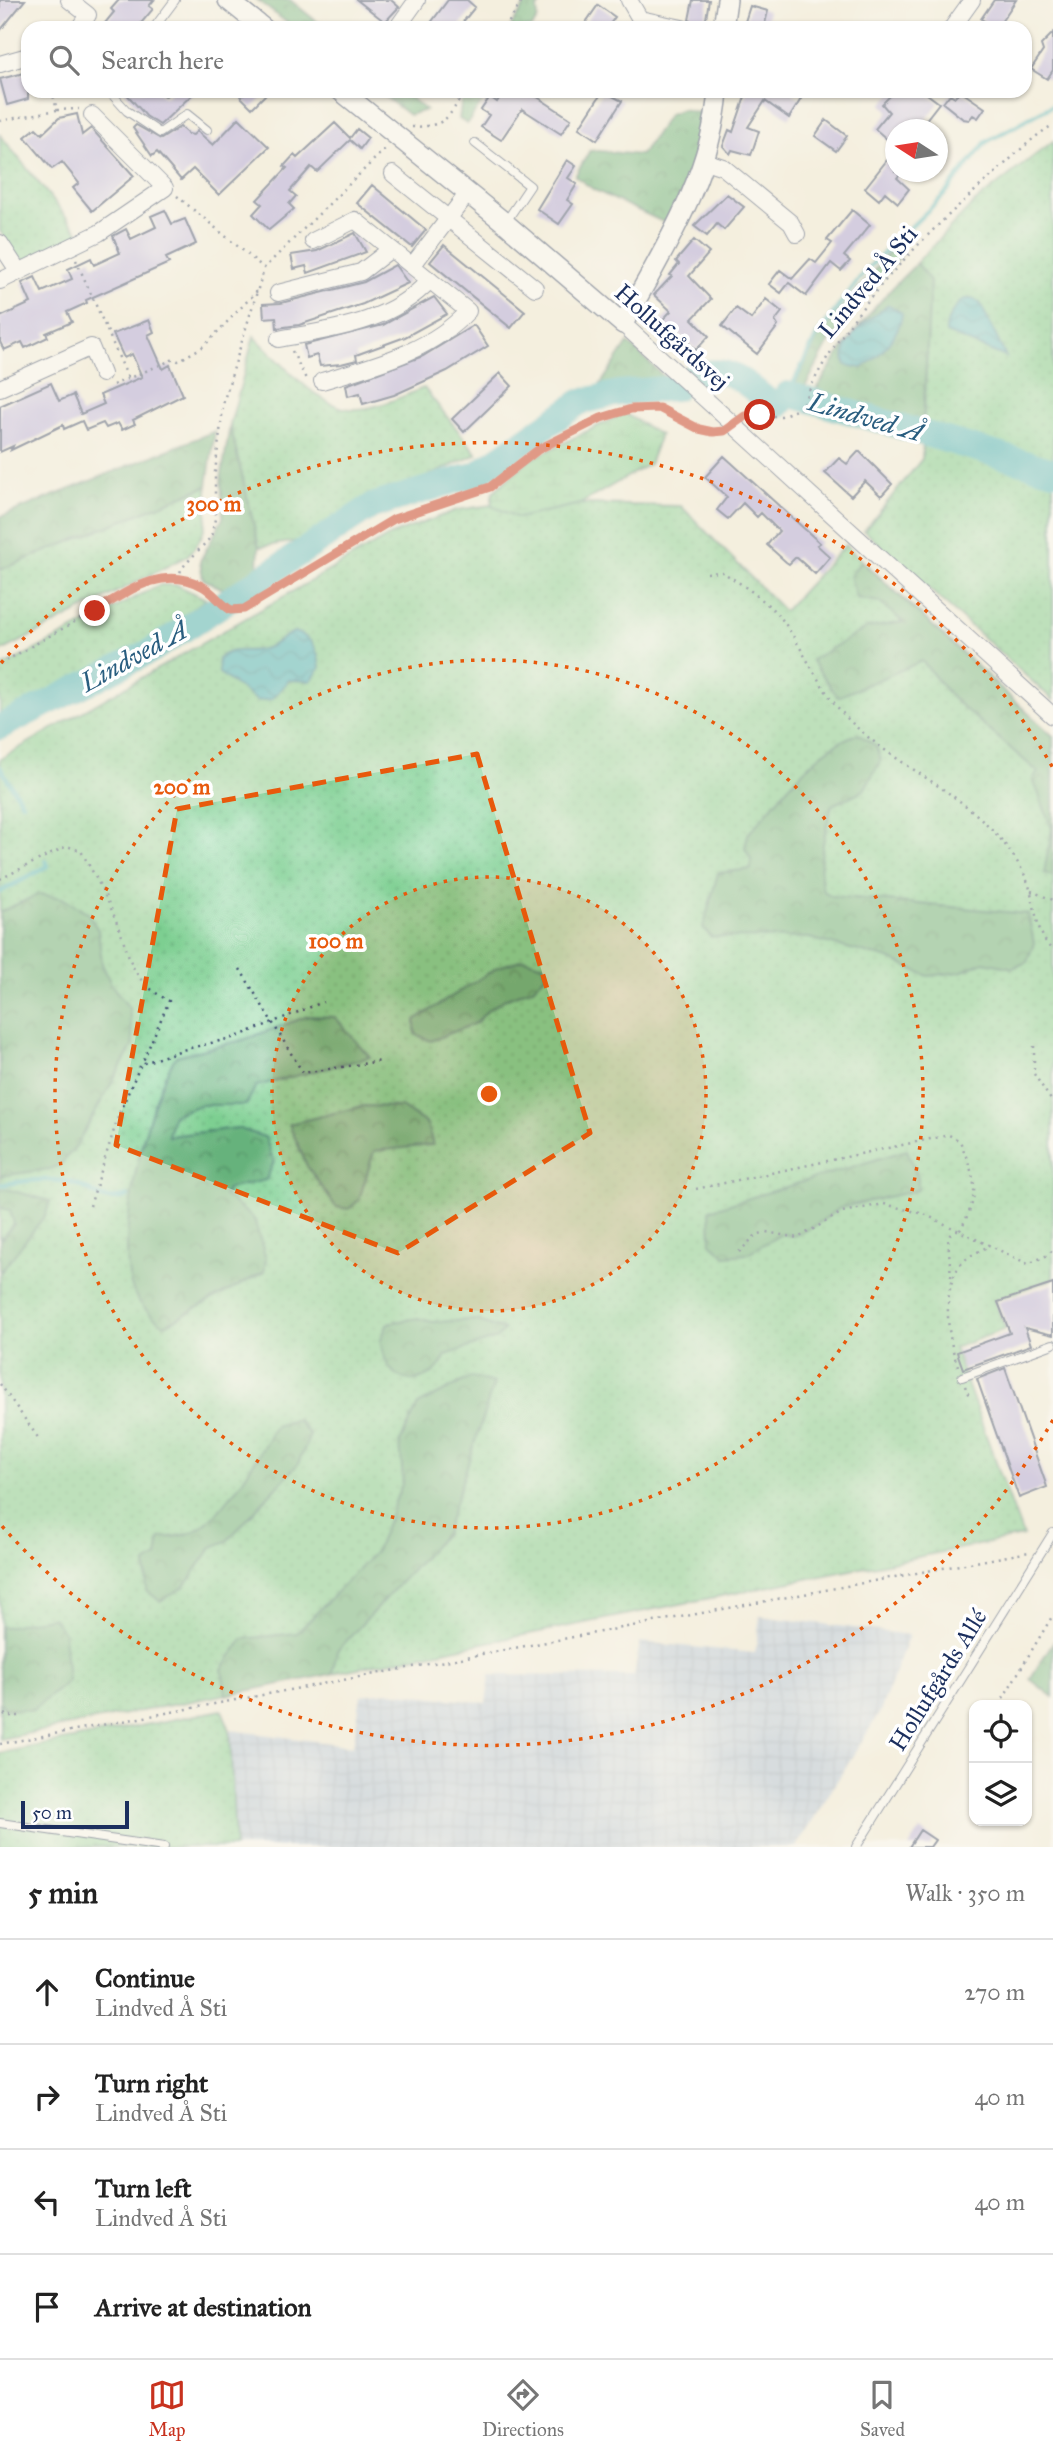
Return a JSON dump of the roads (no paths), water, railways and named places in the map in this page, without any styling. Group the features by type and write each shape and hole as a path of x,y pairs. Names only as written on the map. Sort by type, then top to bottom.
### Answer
{"street":[{"path":"69,0 88,15 84,21"},
{"path":"228,0 254,21"},
{"path":"402,21 417,0"},
{"path":"629,0 640,19 649,21"},
{"path":"724,21 727,0"},
{"path":"957,21 972,0"},
{"path":"0,64 21,58"},
{"name":"Hollufgårdsvej","path":"350,98 468,192 623,324 1053,716"},
{"path":"623,324 682,215 705,161 714,129 717,98"},
{"path":"0,281 99,233 165,188 92,115"},
{"path":"705,161 723,167 791,223 797,234"},
{"path":"393,174 535,288"},
{"path":"412,266 468,192"},
{"path":"313,241 355,220 468,311 452,328 424,346 322,381"},
{"path":"0,243 19,272"},
{"path":"278,293 360,272 391,249"},
{"path":"282,339 345,327 388,312 412,299 430,280"},
{"path":"0,388 91,346 102,374"}],"lane":[{"path":"158,21 175,0"},
{"path":"116,98 127,111 160,133 187,114 206,130"},
{"path":"475,143 530,186 505,223"},
{"path":"962,1377 1053,1344"},
{"name":"Hollufgårds Allé","path":"856,1847 1053,1533"},
{"path":"0,1823 164,1847"}],"water":[{"path":"965,299 980,303 1006,357 946,333 951,314"},
{"path":"888,305 902,313 893,337 881,352 861,368 846,365 844,356 850,338"},
{"path":"294,632 306,637 318,655 320,668 311,681 289,680 272,699 257,701 219,673 218,659 223,655 234,651 263,649"}],"waterway":[{"path":"788,394 817,335 865,271 944,195 986,142 1053,105"},
{"name":"Lindved Å","path":"691,377 704,373 726,373 745,383 773,405 780,404 788,394 1053,471"},
{"name":"Lindved Å","path":"0,727 151,651 372,506 477,474 580,402 619,393 676,388"},
{"path":"0,767 22,803"},
{"path":"0,892 48,866 46,861"},
{"path":"0,1185 55,1180 72,1183 103,1198 128,1196"}]}
